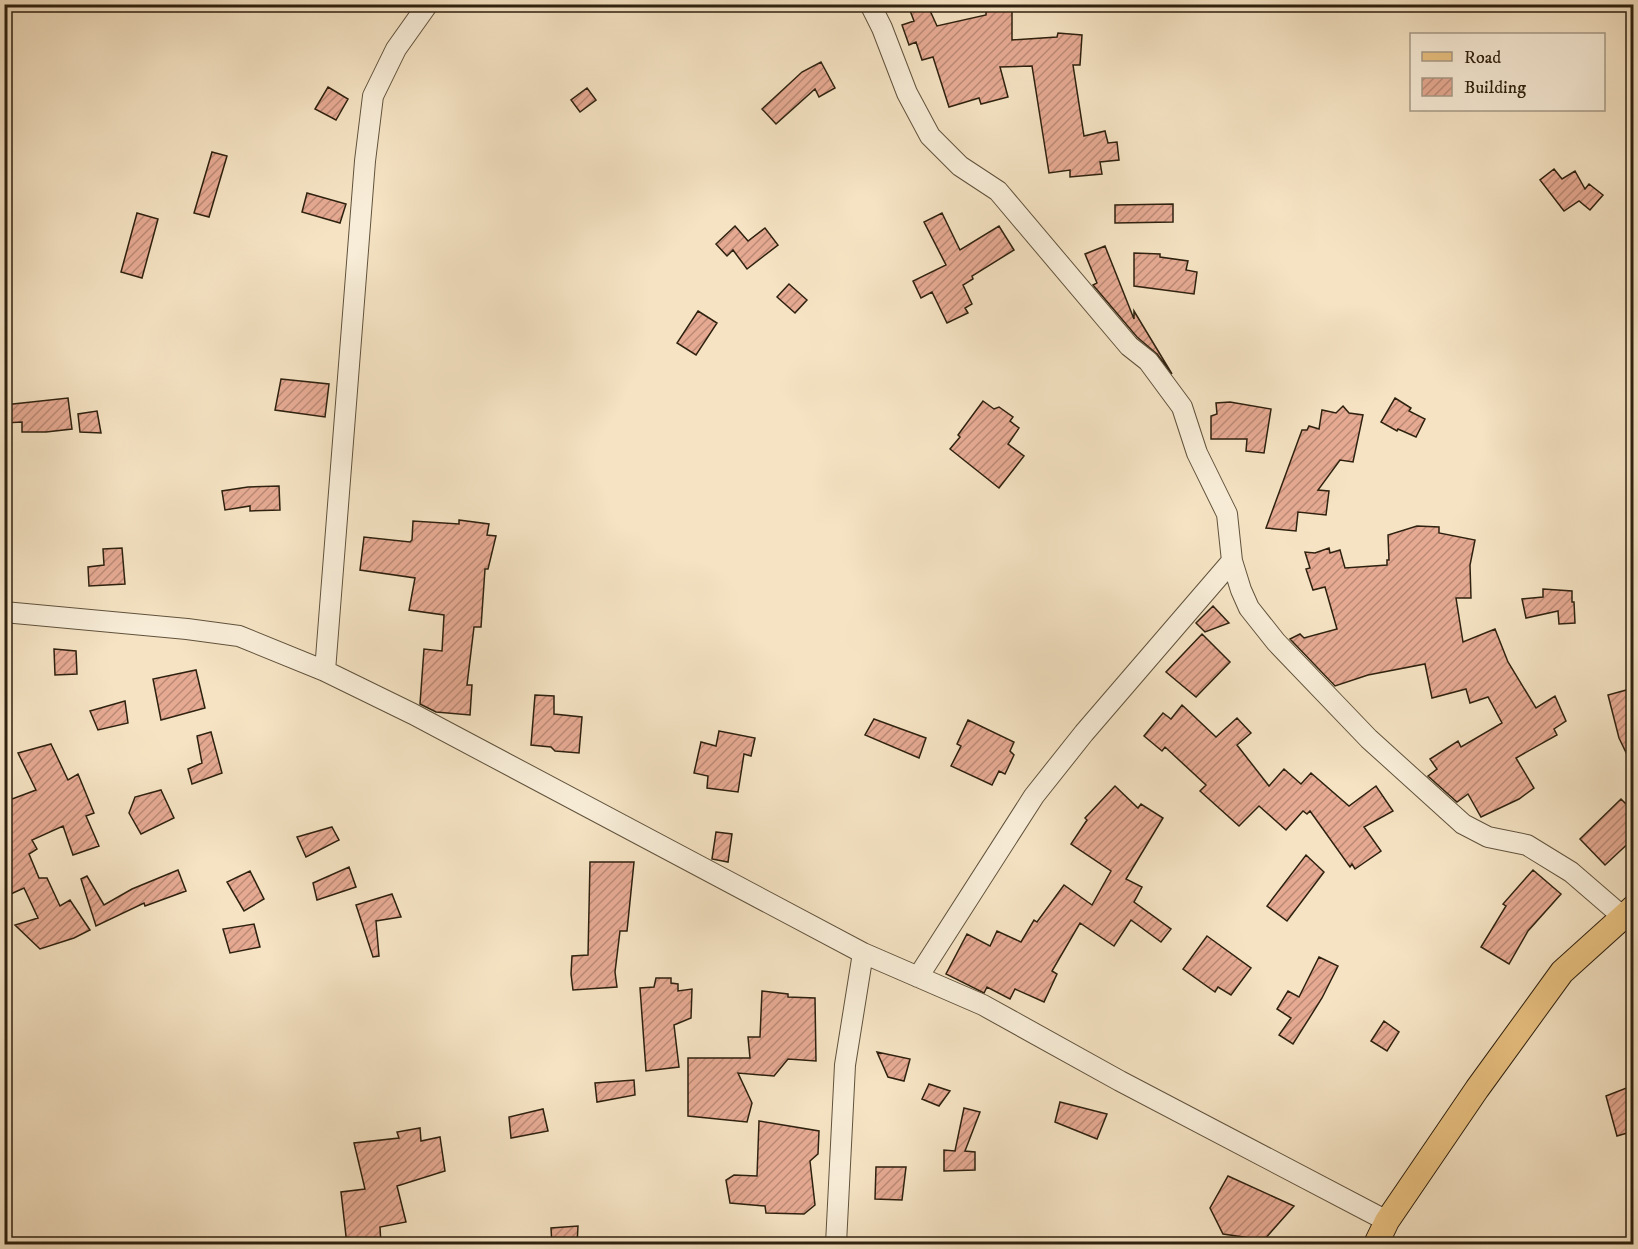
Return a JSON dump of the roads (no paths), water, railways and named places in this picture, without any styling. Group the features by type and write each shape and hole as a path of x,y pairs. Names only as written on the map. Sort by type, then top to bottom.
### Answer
{"main road":[{"path":"1376,1245 1387,1221 1477,1089 1562,972 1628,912"}],"street":[{"path":"325,671 365,161 373,96 396,49 428,4"},
{"path":"870,4 882,28 907,93 930,136 960,166 998,191 1129,346 1148,361 1182,407 1197,453 1227,514 1233,561 1241,590 1249,608 1276,642 1368,739 1463,824 1488,837 1527,845 1571,872 1628,912"},
{"path":"918,977 1034,796 1084,733 1233,561"},
{"path":"4,612 239,636 325,671 413,714 863,953 983,1005 1387,1221"},
{"path":"836,1245 845,1065 863,953"}]}
